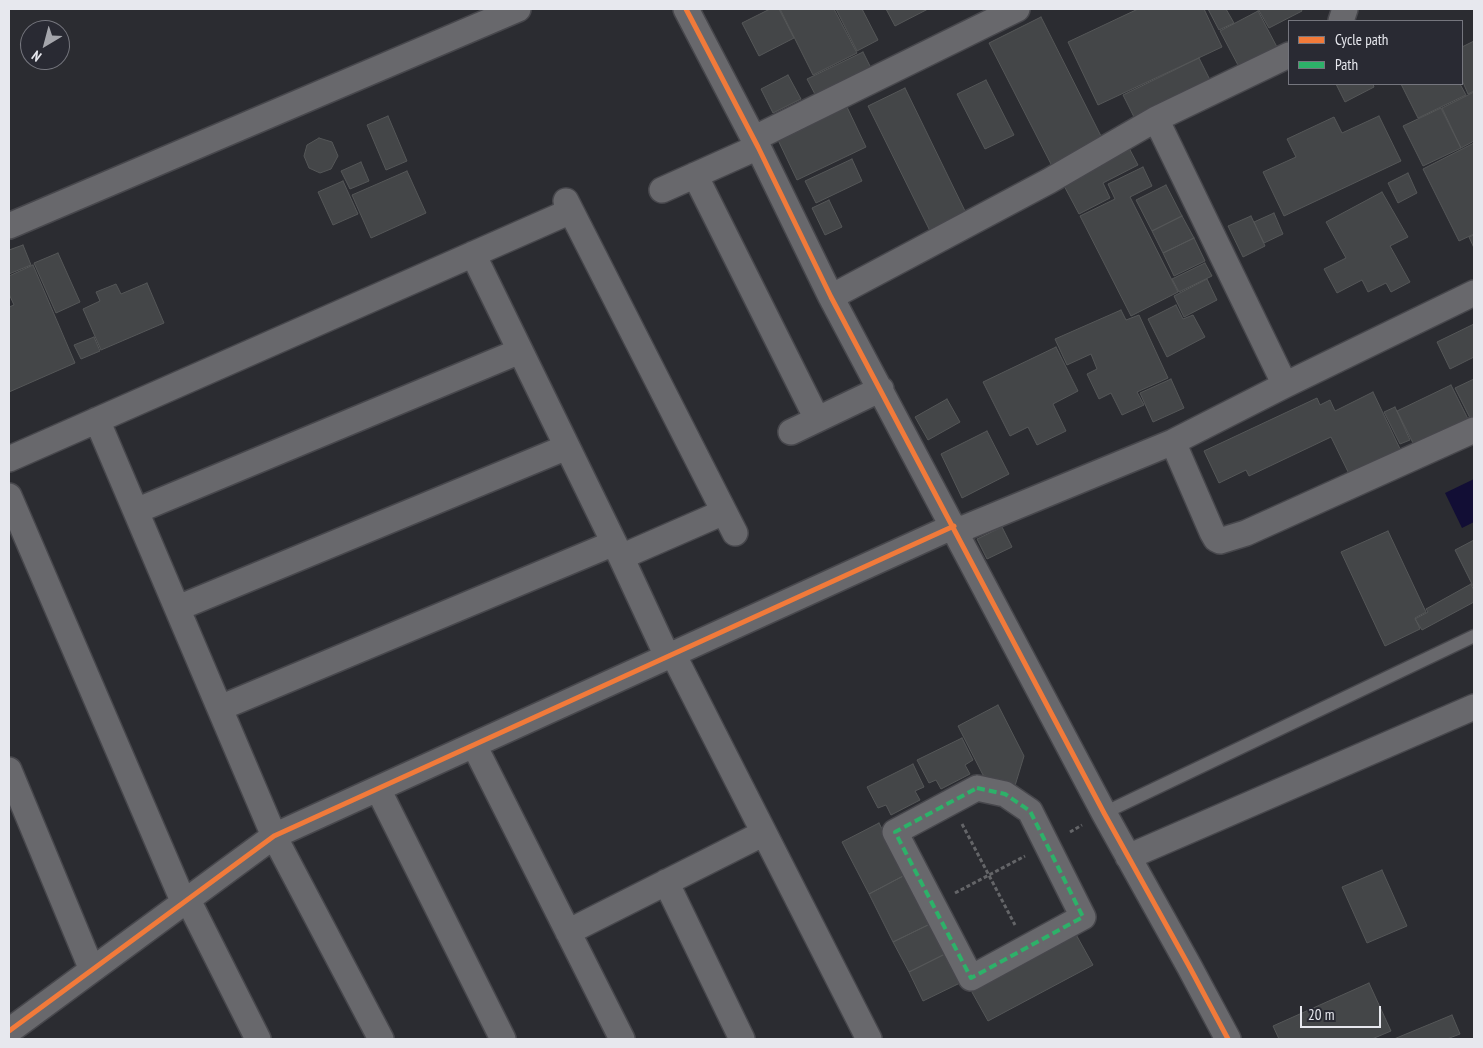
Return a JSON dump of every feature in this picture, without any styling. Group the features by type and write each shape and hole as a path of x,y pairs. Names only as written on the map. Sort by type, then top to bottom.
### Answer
{"street":[{"path":"9,226 518,9"},
{"path":"686,9 756,143 831,296 1104,813 1228,1039"},
{"path":"662,190 695,175 1017,9"},
{"path":"831,296 1049,181 1156,120 1288,55"},
{"path":"1156,120 1285,385"},
{"path":"695,175 817,419"},
{"path":"9,459 474,254 569,206 730,523 617,550 220,708"},
{"path":"474,254 617,550 869,1039"},
{"path":"9,1031 274,836 670,655 955,528 1173,442 1474,293"},
{"path":"136,511 520,351"},
{"path":"791,432 880,389"},
{"path":"97,420 274,836 381,1039"},
{"path":"1173,442 1212,532 1216,539 1220,541 1246,533 1474,430"},
{"path":"178,608 567,447"},
{"path":"9,496 186,901 258,1039"},
{"path":"1128,857 1474,707"},
{"path":"474,745 622,1039"},
{"path":"9,770 92,970"},
{"path":"378,788 503,1039"},
{"path":"977,788 1005,794 1030,811 1048,844 1083,917 971,978 895,832 977,788"},
{"path":"568,932 764,833"},
{"path":"666,882 742,1039"}],"lane":[{"path":"1104,813 1474,636"}],"path":[{"path":"951,802 1027,947"},
{"path":"933,905 1104,813"}],"shaded area":[{"path":"1474,479 1474,522 1462,528 1445,493"}],"building":[{"path":"770,9 779,9 794,38 759,56 742,23"},
{"path":"780,9 834,9 857,53 813,75"},
{"path":"836,9 862,9 878,40 857,51"},
{"path":"886,9 928,9 895,26"},
{"path":"1138,9 1204,9 1222,47 1098,105 1068,42"},
{"path":"1208,9 1226,9 1234,23 1219,30"},
{"path":"1258,9 1301,9 1302,11 1269,28"},
{"path":"1258,11 1277,47 1239,67 1220,31"},
{"path":"1041,17 1103,140 1052,166 989,43"},
{"path":"1474,41 1474,91 1468,94 1463,82 1463,46"},
{"path":"863,52 872,70 817,98 807,79"},
{"path":"1199,58 1214,88 1138,125 1123,95"},
{"path":"788,75 801,99 773,113 761,89"},
{"path":"986,80 1014,135 985,149 957,94"},
{"path":"1336,85 1373,85 1374,87 1345,102"},
{"path":"1402,85 1461,85 1466,95 1418,118"},
{"path":"905,88 966,213 930,231 868,106"},
{"path":"1474,92 1474,141 1461,148 1442,108"},
{"path":"847,107 866,147 797,180 778,140"},
{"path":"1441,108 1461,148 1423,166 1403,126"},
{"path":"388,116 407,161 386,170 367,125"},
{"path":"1379,116 1401,161 1284,216 1263,172 1296,157 1287,139 1334,117 1342,133"},
{"path":"319,138 332,142 338,156 331,169 320,173 309,168 304,156 307,145"},
{"path":"1474,143 1474,234 1459,241 1423,169"},
{"path":"1129,148 1138,165 1103,183 1110,198 1079,214 1062,182"},
{"path":"852,159 862,181 816,203 805,181"},
{"path":"361,162 369,181 350,189 341,171"},
{"path":"1143,167 1152,186 1130,197 1178,292 1131,316 1080,216 1115,199 1108,184"},
{"path":"407,171 426,213 371,238 352,195"},
{"path":"1408,173 1417,193 1398,203 1388,183"},
{"path":"343,181 358,214 333,225 318,192"},
{"path":"1166,185 1182,216 1152,231 1136,200"},
{"path":"1382,192 1408,237 1390,246 1410,282 1391,292 1386,283 1368,292 1362,280 1337,293 1324,269 1346,258 1326,222"},
{"path":"829,200 842,227 825,235 812,208"},
{"path":"1274,213 1283,234 1264,243 1254,222"},
{"path":"1182,216 1194,238 1163,253 1152,231"},
{"path":"1251,216 1265,246 1243,257 1228,226"},
{"path":"1474,235 1474,248 1469,237"},
{"path":"1194,238 1205,261 1174,276 1163,253"},
{"path":"23,245 31,265 9,274 9,250"},
{"path":"58,253 80,302 56,313 34,263"},
{"path":"1205,263 1212,276 1179,292 1172,279"},
{"path":"33,265 75,363 9,392 9,307 14,305 9,294 9,276"},
{"path":"1207,279 1217,300 1184,317 1174,296"},
{"path":"147,283 164,323 101,350 83,309 100,301 96,292 116,284 121,294"},
{"path":"1176,305 1183,319 1193,315 1205,337 1167,357 1148,319"},
{"path":"1121,310 1126,320 1139,315 1168,378 1137,392 1144,405 1122,415 1111,393 1099,399 1087,374 1097,369 1091,354 1067,365 1055,339"},
{"path":"1474,324 1474,357 1450,369 1437,342"},
{"path":"94,337 100,351 81,359 74,345"},
{"path":"1056,347 1078,391 1053,404 1066,431 1037,445 1028,427 1010,436 983,382"},
{"path":"1171,379 1184,408 1153,422 1140,393"},
{"path":"1474,379 1474,416 1470,418 1455,388"},
{"path":"1451,385 1468,419 1414,445 1397,411"},
{"path":"1373,392 1402,453 1351,478 1331,437 1249,476 1246,470 1219,483 1204,451 1317,398 1320,405 1330,400 1335,411"},
{"path":"947,399 960,422 928,440 915,417"},
{"path":"1395,407 1410,440 1400,444 1384,412"},
{"path":"987,431 1009,474 962,498 941,454"},
{"path":"1002,527 1012,547 987,559 977,539"},
{"path":"1388,531 1426,612 1415,618 1420,629 1385,646 1341,552"},
{"path":"1474,540 1474,588 1455,550"},
{"path":"1471,584 1474,591 1474,602 1422,630 1415,619 1428,612 1426,609"},
{"path":"998,705 1024,756 1014,789 983,775 958,726"},
{"path":"962,738 973,760 965,765 970,774 941,789 936,780 929,783 917,760"},
{"path":"913,764 924,787 915,791 920,800 891,815 886,805 878,808 867,787"},
{"path":"879,823 905,875 869,894 842,842"},
{"path":"1382,870 1407,926 1367,943 1342,887"},
{"path":"905,875 930,924 893,942 869,894"},
{"path":"930,924 945,954 909,972 893,942"},
{"path":"1073,929 1093,965 988,1021 968,985"},
{"path":"945,954 960,983 923,1001 909,972"},
{"path":"1369,983 1391,1031 1372,1039 1279,1039 1273,1026"},
{"path":"1452,1015 1460,1034 1447,1039 1394,1039"}],"marked path":[{"path":"977,788 1005,794 1030,811 1083,917 971,978 895,832 977,788"}],"cycle path":[{"path":"686,9 758,147 831,297 1104,813 1228,1039"},
{"path":"9,1031 274,836 954,526"}]}
